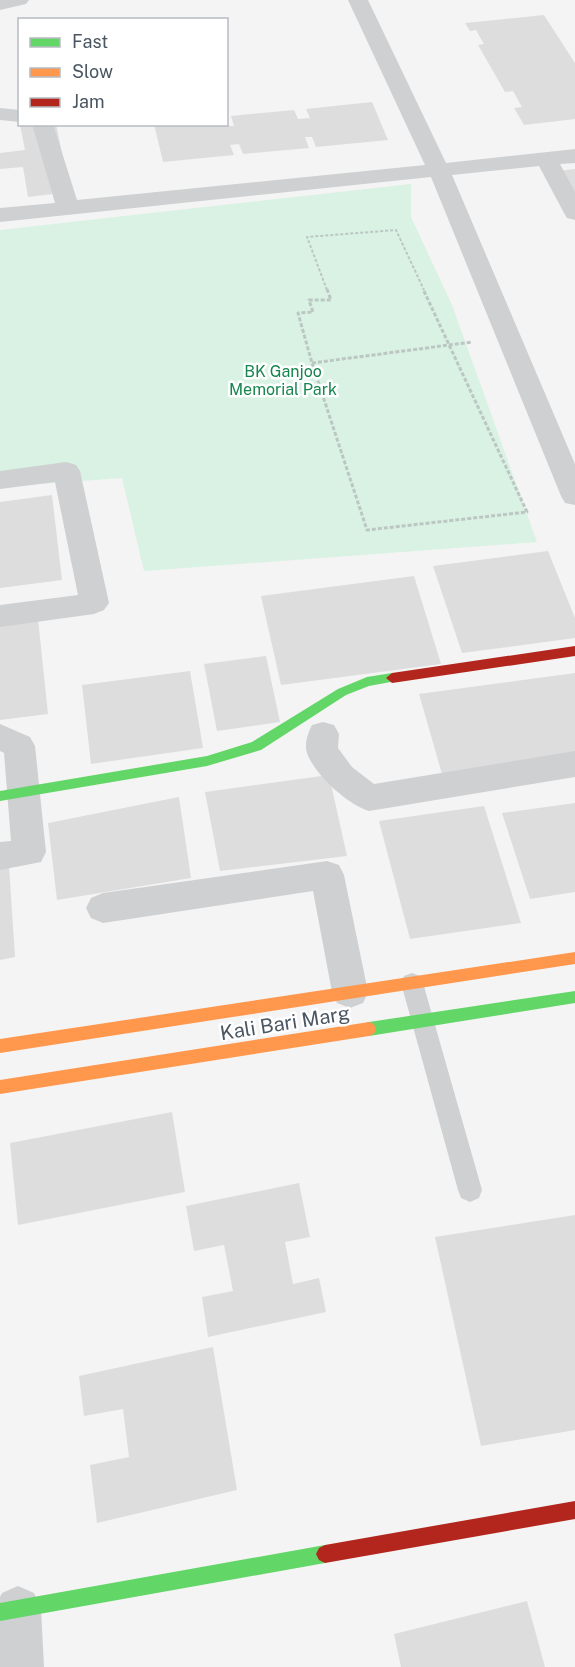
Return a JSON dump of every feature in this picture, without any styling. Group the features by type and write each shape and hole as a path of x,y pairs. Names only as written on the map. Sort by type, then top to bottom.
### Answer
{"street":[{"path":"0,4 19,0"},
{"path":"358,0 438,168 575,496"},
{"path":"0,114 18,116"},
{"path":"43,126 68,208"},
{"path":"0,215 438,168 575,156"},
{"path":"546,158 575,213"},
{"path":"0,480 66,471 94,603 0,616"},
{"path":"12,794 207,761 256,746 342,692 367,682 575,651"},
{"path":"323,734 322,752 341,776 369,798 575,764"},
{"path":"0,736 19,746 12,794 29,852 0,856"},
{"path":"103,908 327,875 350,992"},
{"name":"Kali Bari Marg","path":"0,1046 575,958"},
{"name":"Kali Bari Marg","path":"0,1087 575,997"},
{"path":"304,999 311,1038"},
{"path":"21,1667 9,1610 575,1510"}],"lane":[{"path":"412,982 470,1190"}],"path":[{"path":"396,230 526,512 367,530 312,363 298,313 314,312 309,300 331,300 307,237 396,230"},
{"path":"312,363 508,337"}],"green space":[{"name":"BK Ganjoo Memorial Park","path":"411,184 411,217 452,305 537,542 144,571 122,478 0,487 0,230"}],"building":[{"path":"544,15 575,63 575,119 524,125 514,108 522,107 513,91 505,92 478,45 484,44 476,30 470,31 465,23"},
{"path":"372,102 388,140 316,147 312,137 305,137 309,148 243,154 239,144 230,145 234,155 163,162 154,126 234,126 231,116 294,110 298,119 310,118 306,109"},
{"path":"20,126 56,126 70,192 28,197 23,167 0,169 0,153 25,150"},
{"path":"575,169 575,202 557,171"},
{"path":"52,495 62,580 0,588 0,502"},
{"path":"548,551 575,618 575,638 462,653 433,566"},
{"path":"414,576 441,664 281,685 261,596"},
{"path":"38,619 48,714 0,720 0,624"},
{"path":"266,656 280,722 217,731 204,664"},
{"path":"190,671 203,748 91,764 82,685"},
{"path":"575,673 575,754 442,774 419,694"},
{"path":"329,775 347,856 220,871 205,792"},
{"path":"179,797 191,878 57,900 48,823"},
{"path":"575,803 575,892 530,899 502,813"},
{"path":"484,806 521,923 410,939 379,821"},
{"path":"9,866 15,957 0,960 0,868"},
{"path":"172,1112 185,1192 18,1225 10,1143"},
{"path":"299,1183 310,1237 285,1242 293,1284 319,1278 326,1312 208,1337 202,1297 233,1291 224,1245 194,1251 186,1206"},
{"path":"575,1215 575,1430 481,1446 435,1237"},
{"path":"213,1347 237,1490 97,1523 90,1465 129,1457 123,1409 84,1416 79,1376"},
{"path":"527,1601 545,1667 401,1667 394,1634"}],"traffic: fast":[{"path":"0,796 207,761 256,746 342,692 367,682 392,678"},
{"path":"369,1029 575,997"},
{"path":"0,1612 325,1554"}],"traffic: slow":[{"path":"0,1046 575,958"},
{"path":"0,1087 369,1029"}],"traffic: jam":[{"path":"392,678 575,651"},
{"path":"325,1554 575,1510"}]}
